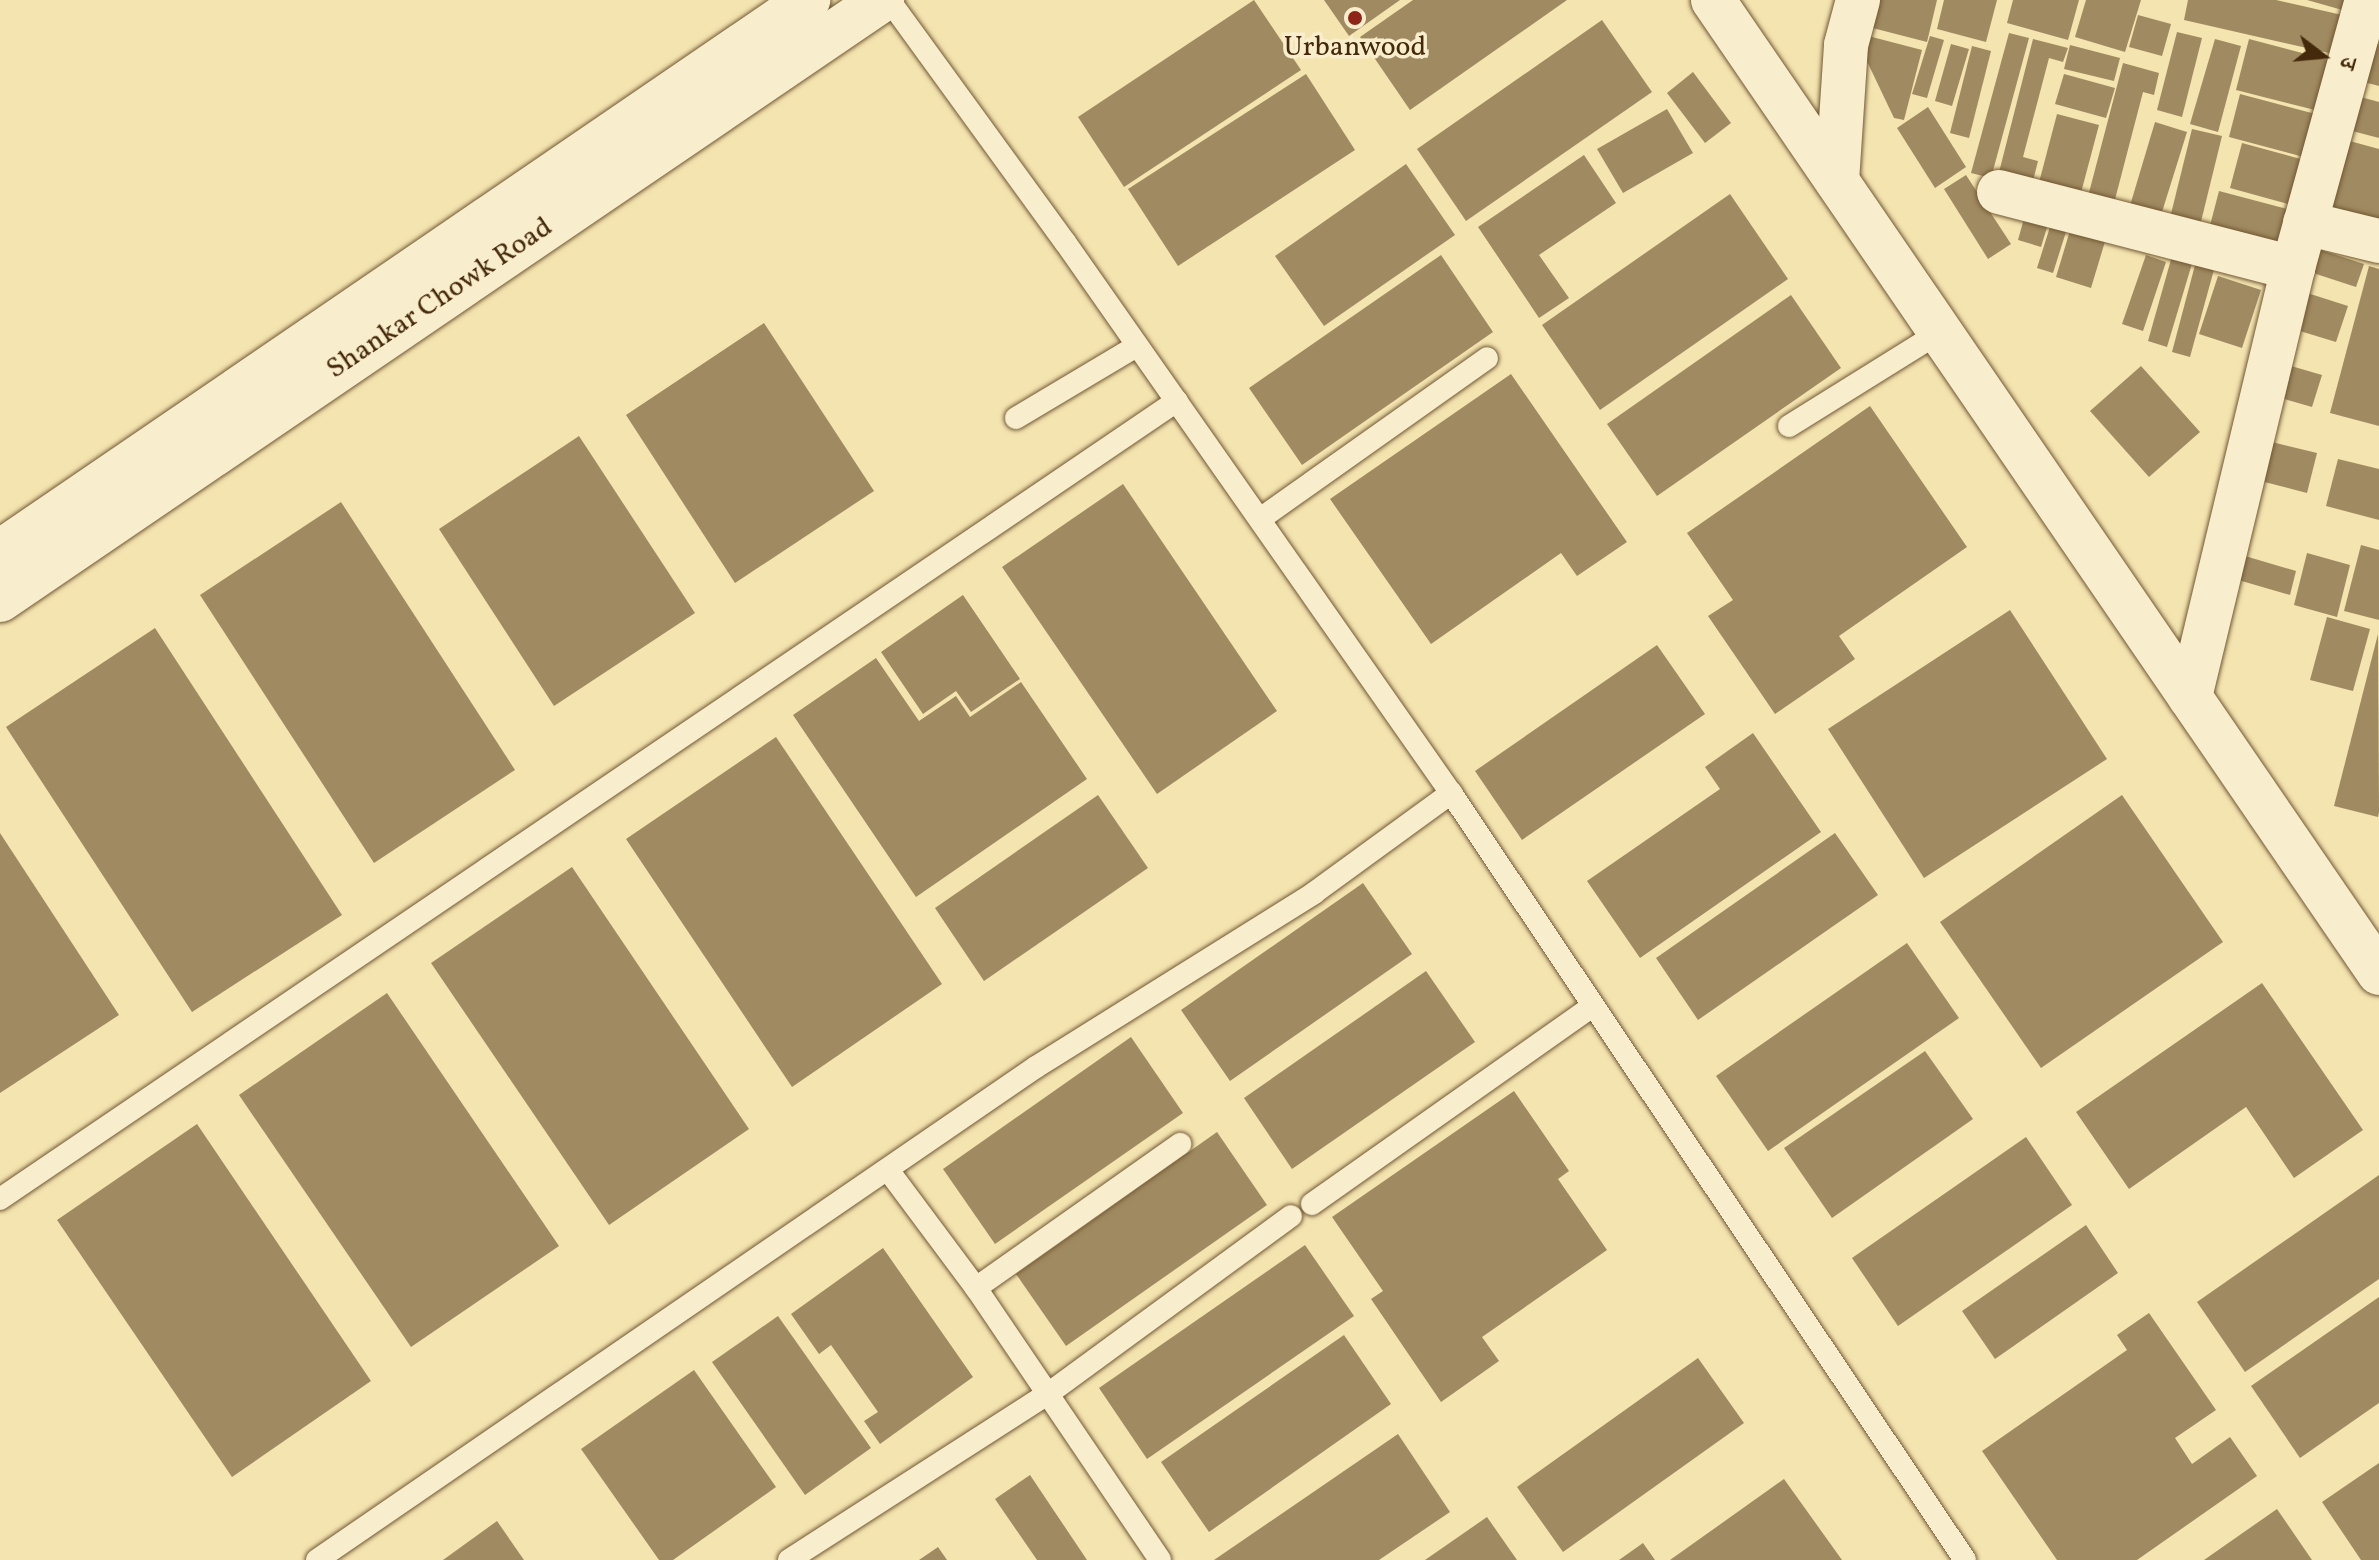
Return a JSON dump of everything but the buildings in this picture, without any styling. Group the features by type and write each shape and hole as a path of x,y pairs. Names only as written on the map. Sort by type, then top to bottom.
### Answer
{"street":[{"name":"Shankar Chowk Road","path":"0,552 808,0"},
{"name":"Shankar Chowk Road","path":"0,600 882,0"},
{"path":"1837,181 1846,45 1858,0"},
{"path":"2190,697 2293,268 2367,0"},
{"path":"1716,3 2379,973"},
{"path":"1999,192 2293,268"},
{"path":"2305,223 2379,241"}],"lane":[{"path":"889,0 1177,401 1451,793 1965,1560"},
{"path":"1789,426 1940,332"},
{"path":"1016,418 1137,346"},
{"path":"1260,519 1487,358"},
{"path":"0,1199 1177,401"},
{"path":"317,1560 1036,1067 1314,893 1451,793"},
{"path":"1312,1204 1593,1006"},
{"path":"976,1288 1180,1144"},
{"path":"888,1170 976,1288 1160,1560"},
{"path":"789,1560 1048,1394 1291,1216"}],"place":[{"name":"Urbanwood","path":"1355,18"}]}
